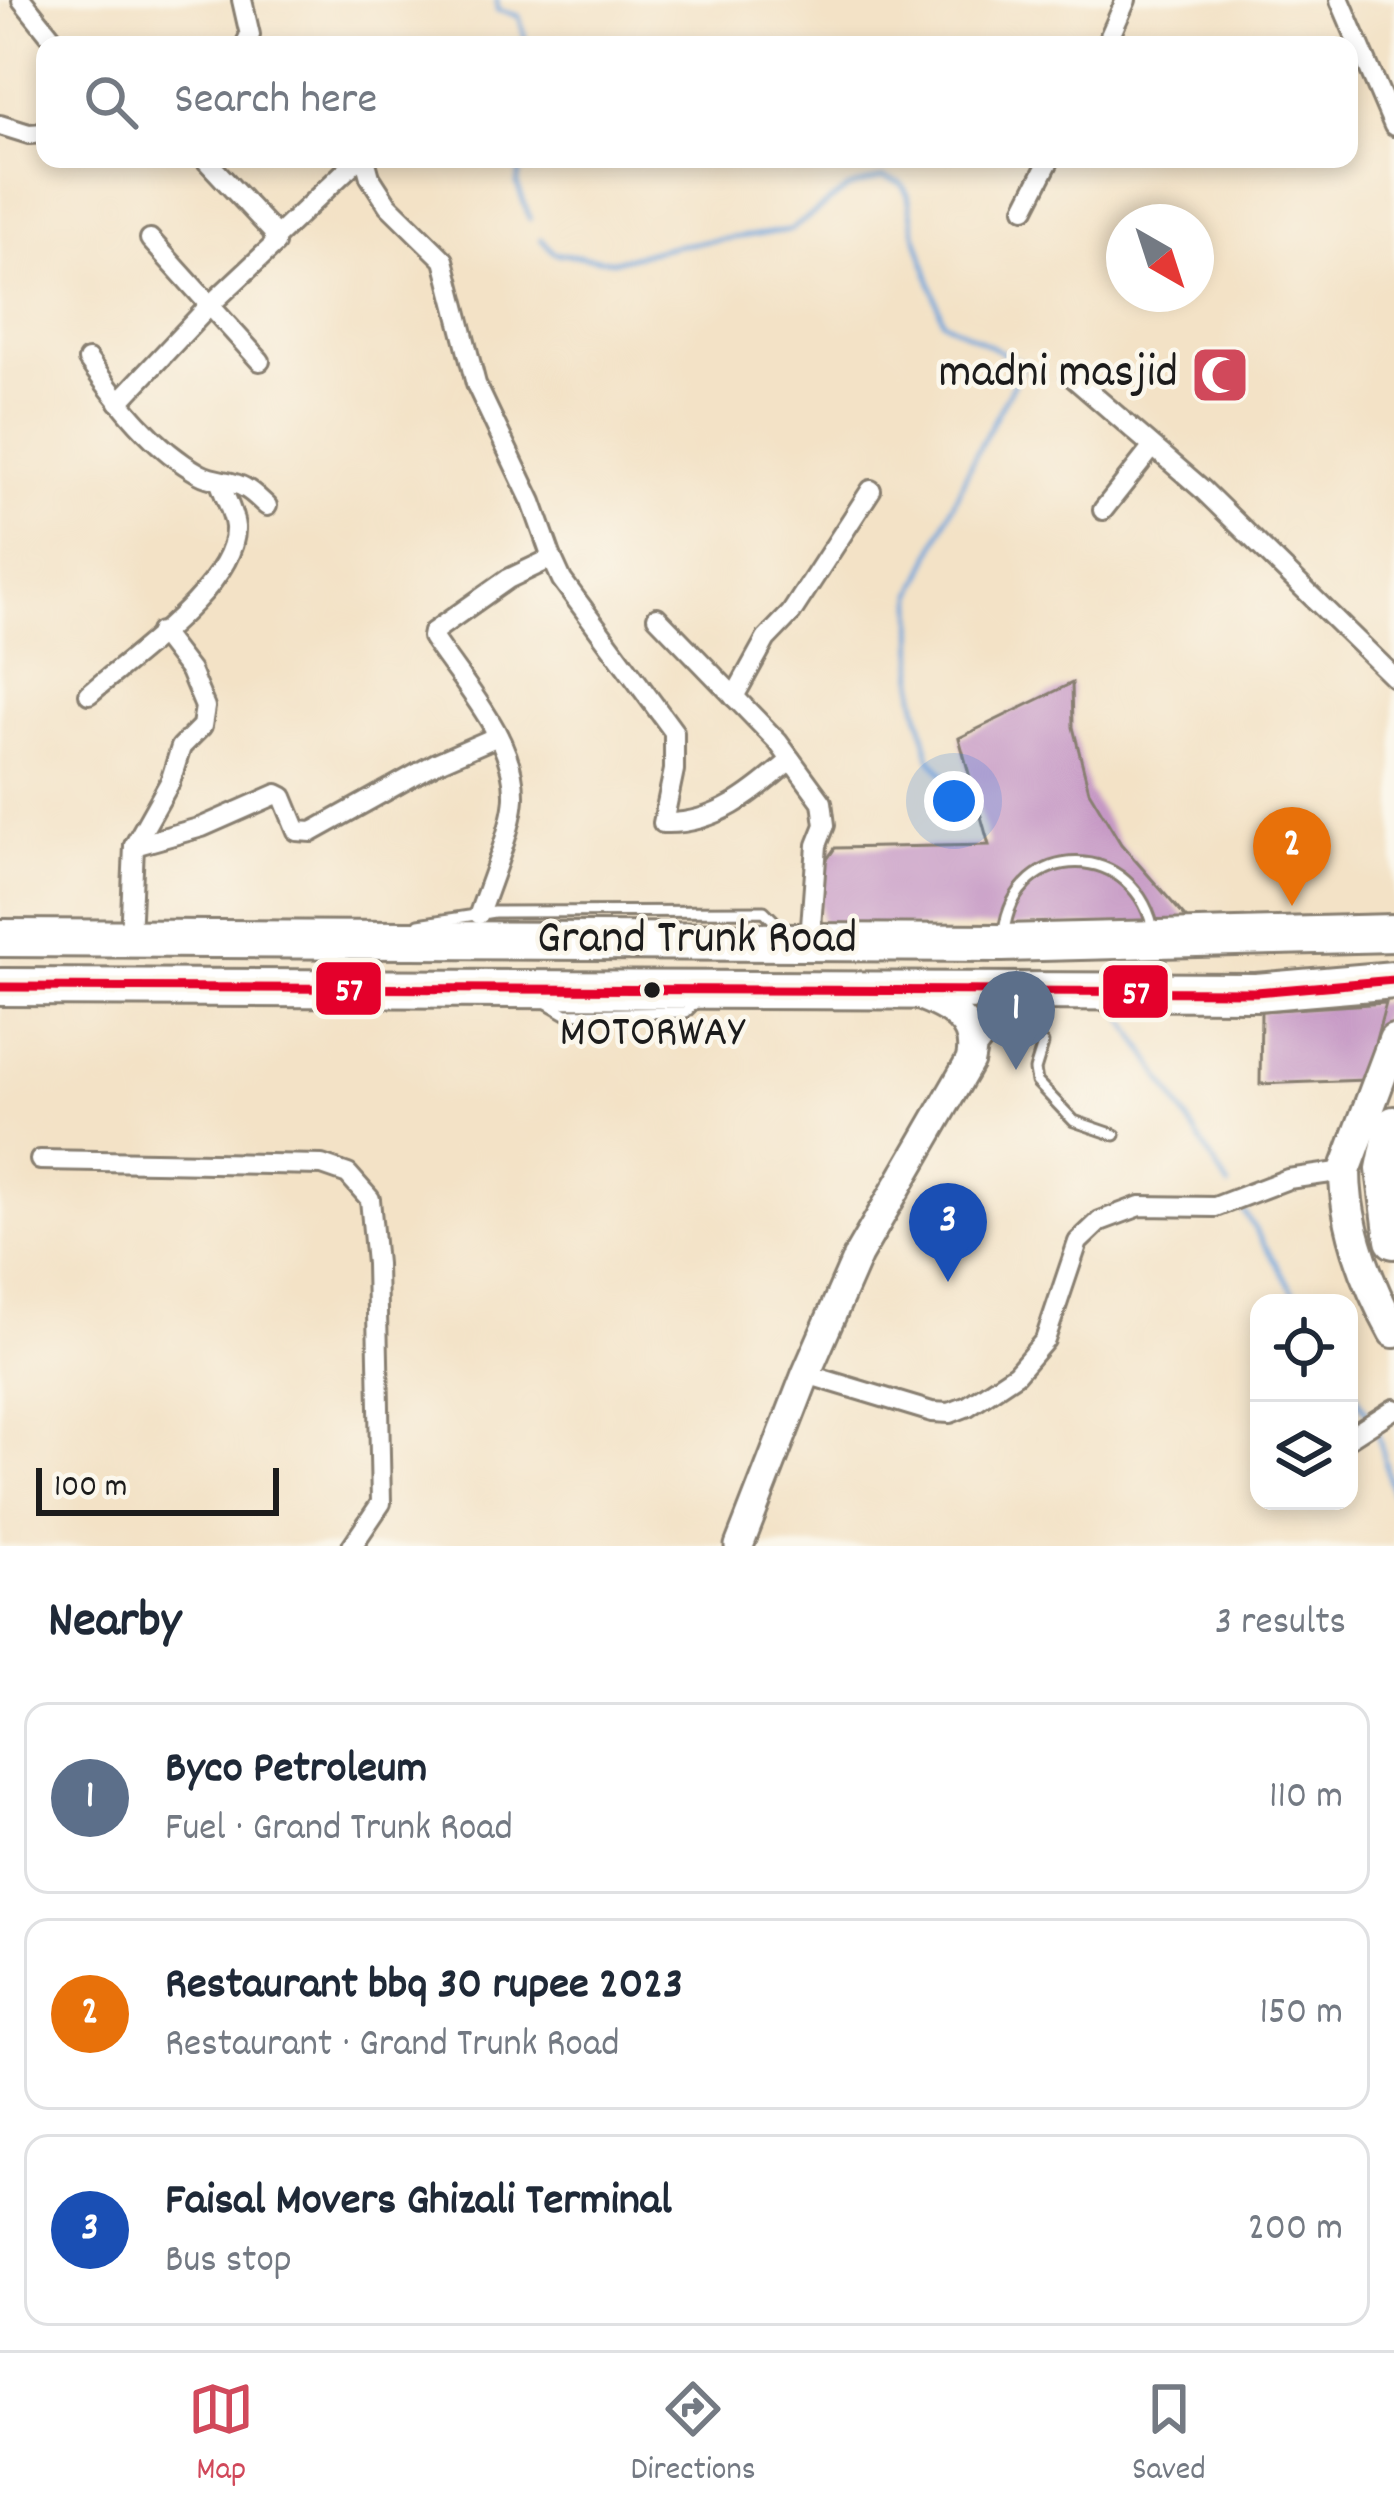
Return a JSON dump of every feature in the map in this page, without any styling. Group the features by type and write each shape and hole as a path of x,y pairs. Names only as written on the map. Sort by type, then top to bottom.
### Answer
{"highway":[{"name":"Grand Trunk Road","path":"0,938 1002,943 1394,933"},
{"path":"248,941 229,949 193,953 184,962 194,971 229,980 352,976 369,988"},
{"path":"0,951 92,954 101,968 80,987"},
{"name":"Grand Trunk Road","path":"0,987 1256,992 1394,980"},
{"path":"1394,1125 1385,1169 1394,1240"}],"main road":[{"path":"1394,1040 1346,1172 1349,1214 1363,1264 1394,1332"}],"street":[{"path":"22,0 51,36"},
{"path":"242,0 250,36"},
{"path":"1110,36 1126,0"},
{"path":"1340,0 1355,36"},
{"path":"1358,42 1394,126"},
{"path":"0,125 36,134"},
{"path":"213,168 276,237"},
{"path":"119,403 211,304 275,244 276,237 351,168"},
{"path":"366,168 388,205 444,260 476,384 532,502 562,580 674,732 674,770 663,823 688,824 717,815 791,760"},
{"path":"1025,208 1045,168"},
{"path":"151,239 260,361"},
{"path":"88,360 119,403 159,445 199,473 242,485 267,506"},
{"path":"1070,375 1202,489 1394,677"},
{"path":"1102,511 1152,448"},
{"path":"89,694 206,591 226,560 235,528 220,482"},
{"path":"734,698 766,639 791,614 871,490"},
{"path":"479,914 514,800 512,772 498,736 433,632 508,580 552,558"},
{"path":"657,616 791,760 822,802 825,825 817,845 801,940"},
{"path":"130,939 134,846 170,782 182,747 202,726 205,707 190,670 160,632"},
{"path":"134,846 202,827 278,794 297,831 312,832 436,763 498,736"},
{"path":"902,989 956,1016 971,1029 974,1045"},
{"path":"739,1546 858,1256 955,1091 974,1045 998,1013 1027,996 1049,991"},
{"path":"40,1160 322,1166 348,1174 370,1199 376,1264 381,1503 352,1546"},
{"path":"806,1374 932,1412 950,1413 1016,1374 1045,1340 1078,1242 1100,1221 1140,1206 1215,1208 1288,1179 1346,1172"},
{"path":"1358,1433 1386,1414"}],"lane":[{"path":"1002,943 1006,913 1022,886 1047,868 1077,861 1107,866 1133,884 1150,910 1155,940"},
{"path":"375,942 414,925 479,914 764,910 801,940"},
{"path":"1043,1044 1034,1070 1037,1082 1074,1121 1115,1135"}],"building":[{"path":"1072,683 1073,727 1089,791 1121,844 1192,925 823,928 818,895 821,868 835,848 989,845 959,738"},
{"path":"1386,1003 1365,1080 1260,1084 1261,1011"}],"waterway":[{"path":"497,0 497,10 519,16 525,36"},
{"path":"521,168 517,184 530,219"},
{"path":"541,239 555,253 614,261 673,246 791,230 848,188 883,177 901,183 943,321 1024,364 972,461 914,594 915,696 930,758 966,801"},
{"path":"1124,1018 1229,1187"},
{"path":"1244,1212 1295,1294"},
{"path":"1358,1398 1371,1420"},
{"path":"1377,1430 1394,1500"}],"transit line":[{"name":"57","path":"0,987 1256,992 1394,980"}],"place":[{"name":"madni masjid","path":"1220,375"},
{"name":"Restaurant bbq 30 rupee 2023","path":"1292,906"},
{"name":"MOTORWAY","path":"652,990"},
{"name":"Byco Petroleum","path":"1016,1070"},
{"name":"Faisal Movers Ghizali Terminal","path":"948,1282"}]}
